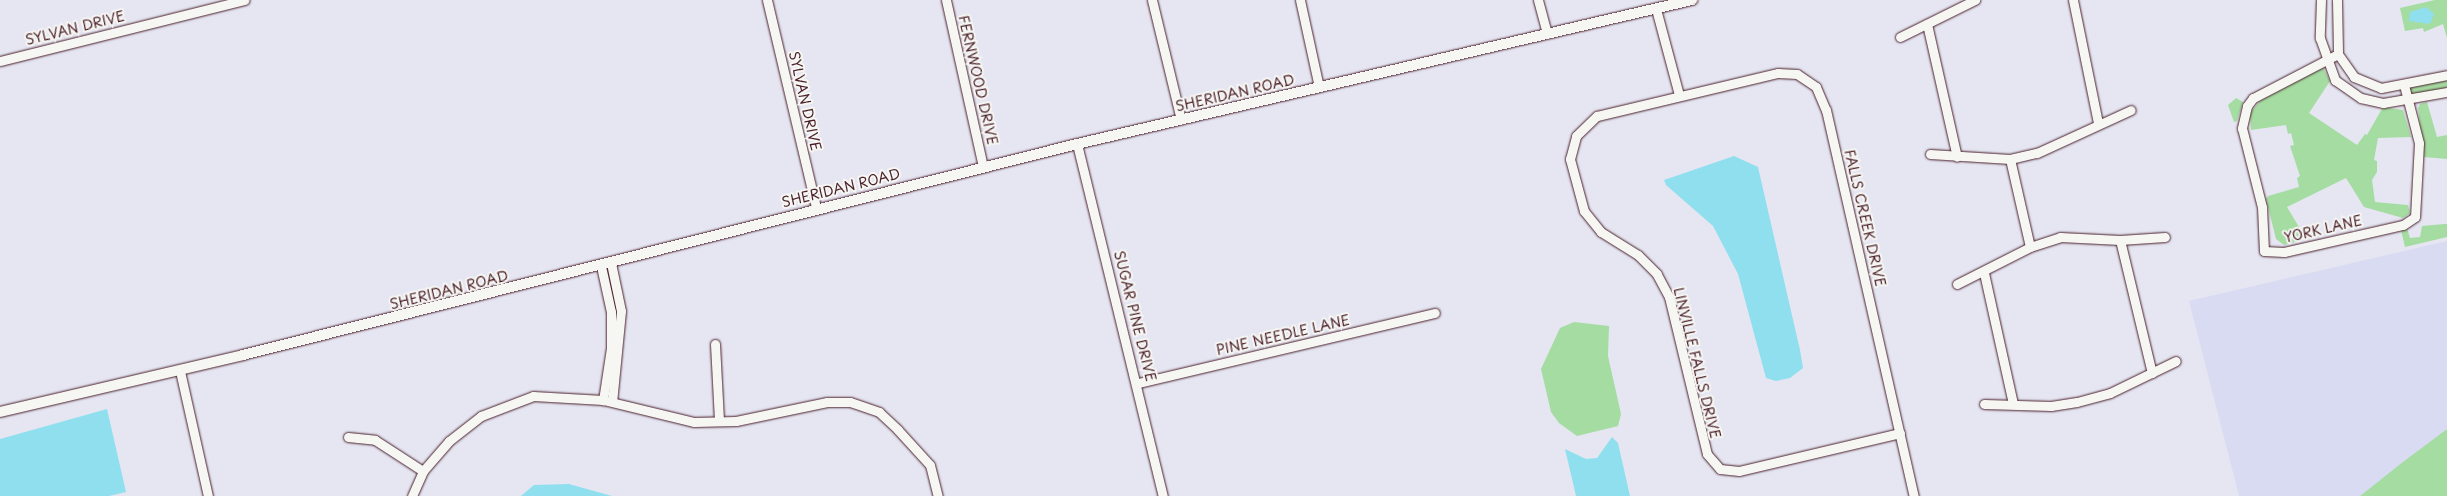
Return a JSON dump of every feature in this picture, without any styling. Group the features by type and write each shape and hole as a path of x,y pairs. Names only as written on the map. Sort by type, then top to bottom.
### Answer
{"street":[{"name":"SYLVAN DRIVE","path":"0,60 244,0"},
{"name":"SYLVAN DRIVE","path":"767,0 816,207"},
{"name":"FERNWOOD DRIVE","path":"946,0 983,167"},
{"path":"1152,0 1181,120"},
{"path":"1300,0 1320,87"},
{"path":"1538,0 1547,34"},
{"name":"SHERIDAN ROAD","path":"0,412 180,371 606,264 816,207 1692,0"},
{"path":"1900,37 1975,0"},
{"path":"2072,0 2098,123"},
{"path":"2321,0 2320,38 2326,60 2335,80 2360,98 2383,103 2408,102 2447,92"},
{"path":"2337,0 2338,54 2354,77 2381,88 2404,85 2447,75"},
{"path":"1656,9 1679,95"},
{"path":"1927,24 1957,157"},
{"name":"YORK LANE","path":"2338,54 2254,98 2244,116 2244,141 2262,207 2264,251 2275,254 2303,248 2403,225 2415,217 2419,143 2404,85"},
{"name":"FALLS CREEK DRIVE","path":"1679,95 1778,73 1797,74 1816,87 1826,110 1914,496"},
{"name":"LINVILLE FALLS DRIVE","path":"1679,95 1597,116 1576,136 1570,159 1584,211 1601,232 1638,255 1657,274 1669,297 1706,454 1720,469 1739,471 1900,433"},
{"path":"1930,154 2010,159 2037,153 2098,123 2131,110"},
{"name":"SUGAR PINE DRIVE","path":"1077,144 1138,383 1163,496"},
{"path":"2010,159 2030,248"},
{"path":"1957,284 1984,273 2030,248 2060,238 2120,240 2165,237"},
{"path":"2120,240 2152,373"},
{"path":"606,264 611,312 611,348 607,401"},
{"path":"1984,273 2013,404"},
{"name":"PINE NEEDLE LANE","path":"1138,383 1435,313"},
{"path":"715,344 719,421"},
{"path":"1984,404 2051,406 2077,402 2110,393 2176,361"},
{"path":"180,371 208,496"},
{"path":"412,496 423,471 449,441 481,416 533,396 607,401 694,422 736,421 828,402 850,402 879,412 930,465 938,496"},
{"path":"348,437 375,440 423,471"}],"shaded area":[{"path":"2447,241 2447,429 2360,496 2239,496 2189,301"}],"green space":[{"path":"2435,0 2447,0 2447,38 2443,24 2424,32 2423,28 2405,31 2400,8"},
{"path":"2323,67 2330,81 2309,113 2357,145 2365,134 2367,135 2383,107 2403,110 2411,137 2378,138 2374,160 2377,161 2377,172 2372,180 2375,202 2408,205 2410,213 2403,218 2364,207 2346,178 2287,207 2299,227 2301,240 2284,245 2276,239 2266,199 2268,196 2299,187 2297,178 2300,176 2290,146 2294,145 2291,133 2288,134 2286,125 2251,130 2250,113 2260,101"},
{"path":"2447,79 2447,89 2412,97 2409,89 2412,87"},
{"path":"2236,98 2243,102 2237,121 2234,122 2228,105"},
{"path":"2427,102 2437,137 2447,135 2447,159 2424,157 2418,108 2420,104"},
{"path":"2447,224 2447,237 2405,247 2401,230 2407,228 2410,238 2420,237 2422,226"},
{"path":"1574,322 1609,326 1608,356 1621,414 1618,426 1577,436 1559,423 1551,412 1541,369 1560,328"},
{"path":"2447,429 2447,496 2360,496 2403,462"}],"water":[{"path":"2426,7 2434,14 2430,24 2409,21 2410,12"},
{"path":"1734,156 1758,167 1803,368 1790,378 1776,381 1766,378 1738,274 1713,226 1666,185 1664,180"},
{"path":"107,409 126,492 109,496 0,496 0,439"},
{"path":"1612,437 1618,443 1630,496 1576,496 1565,449 1586,459 1597,458"},
{"path":"569,484 612,496 521,496 534,485"}]}
